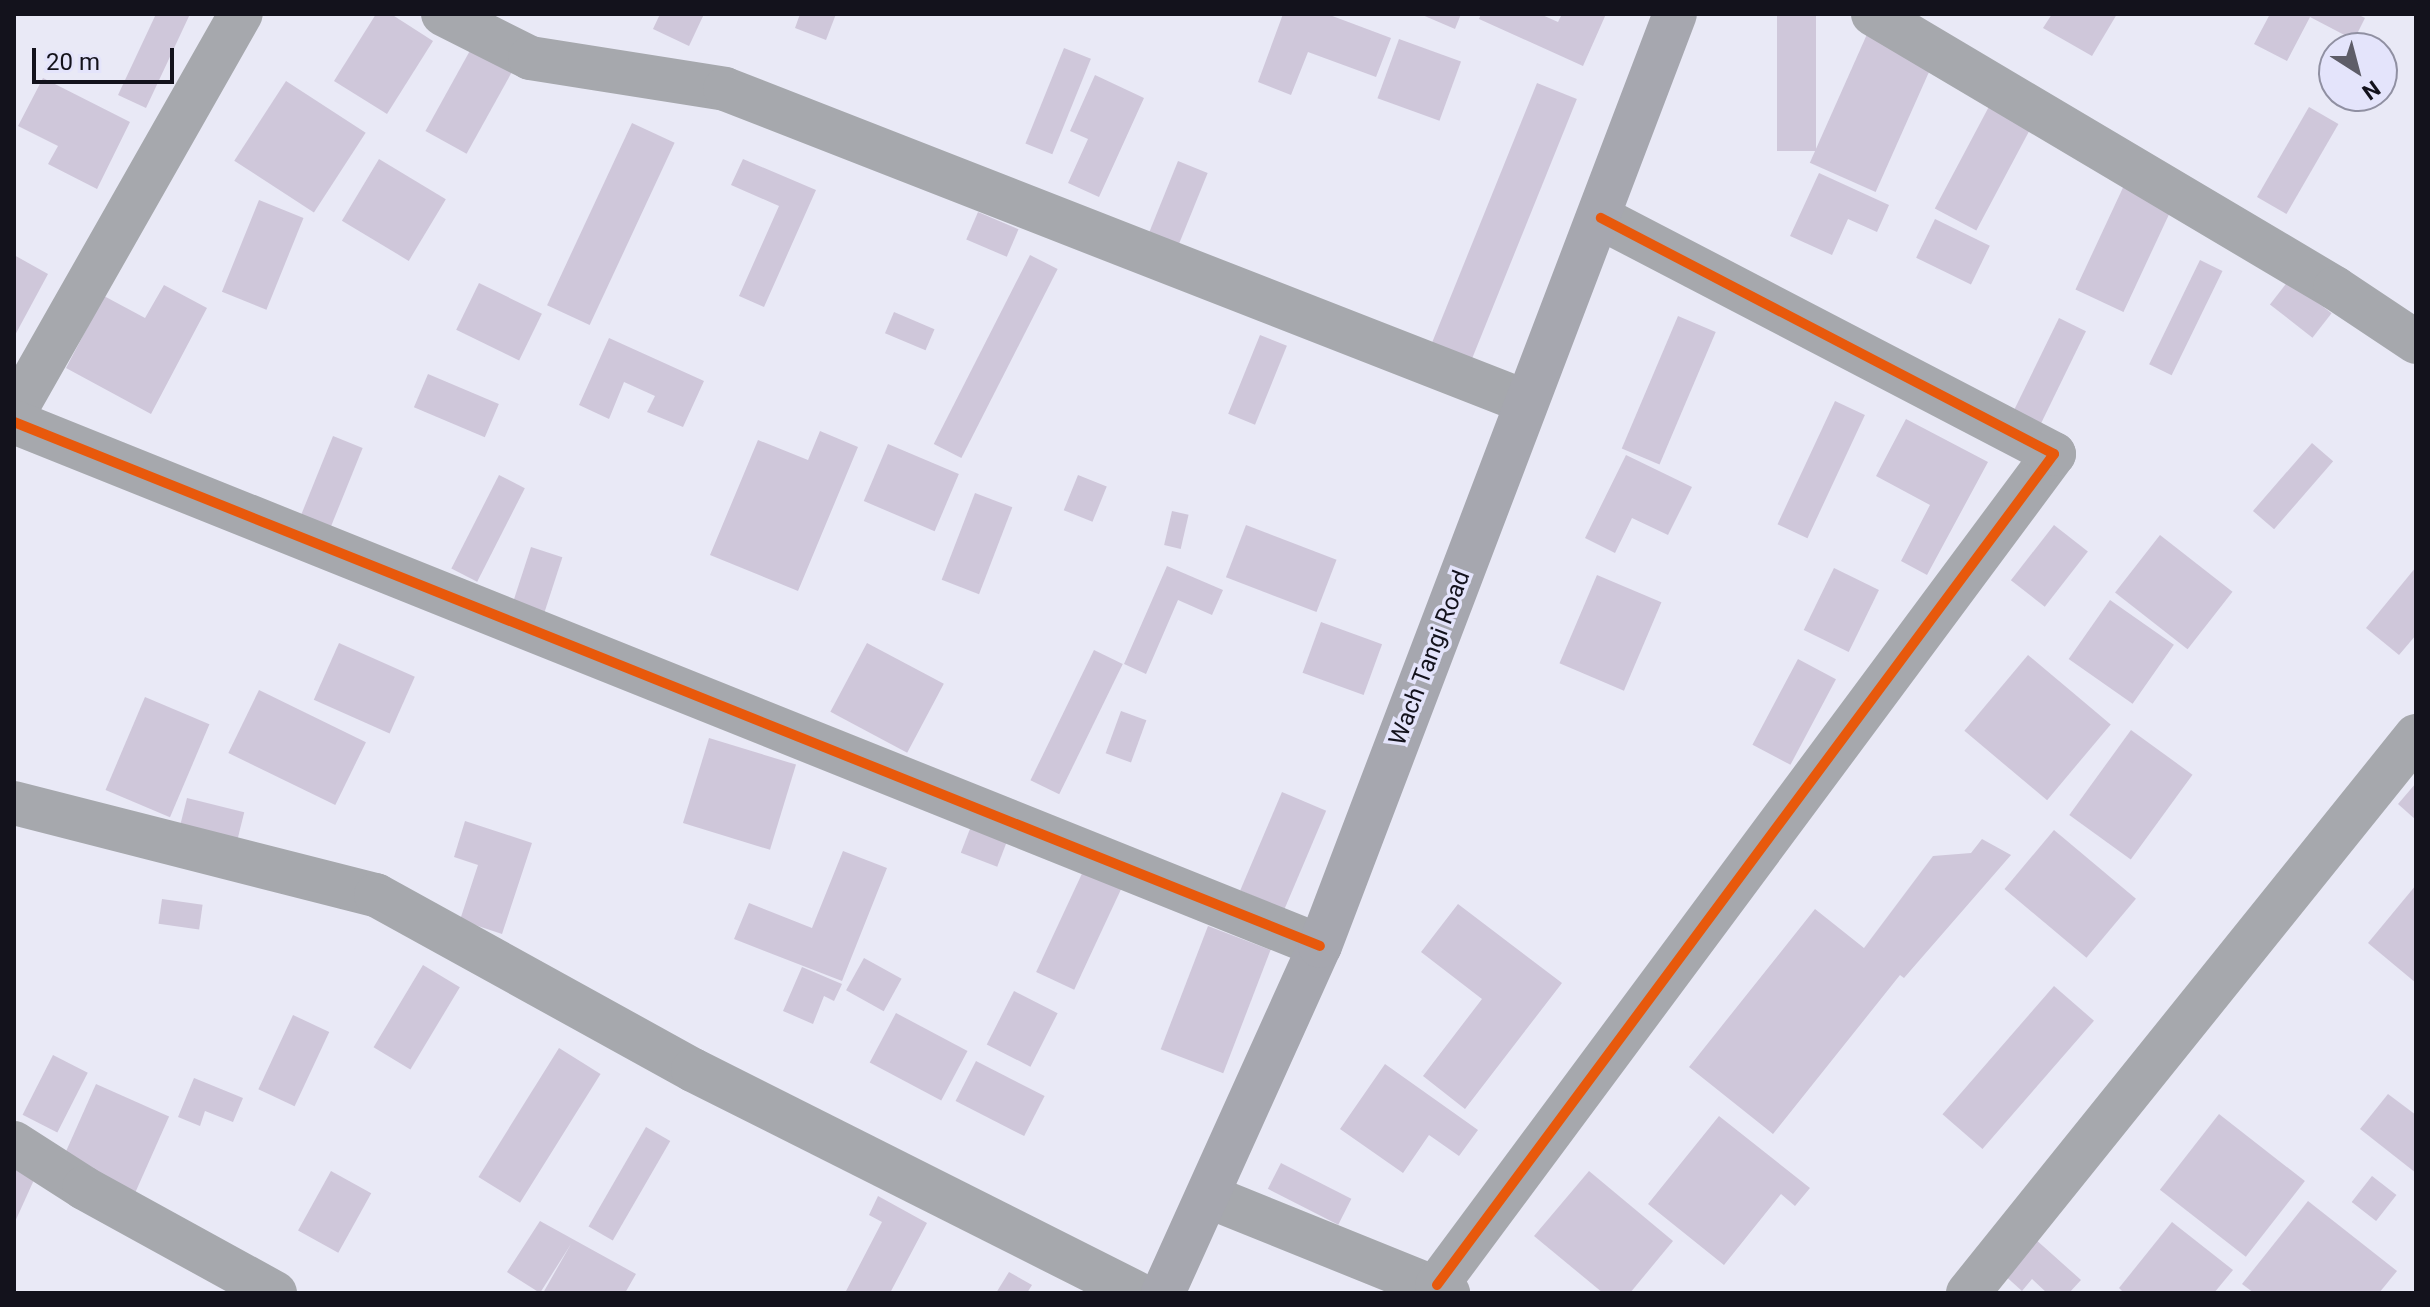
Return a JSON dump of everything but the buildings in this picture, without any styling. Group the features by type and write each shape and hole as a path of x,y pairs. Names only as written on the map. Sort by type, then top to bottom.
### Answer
{"main road":[{"name":"Wach Tangi Road","path":"1163,1293 1210,1197 1320,946 1526,402 1601,218 1675,14"}],"street":[{"path":"14,413 241,14"},
{"path":"443,14 530,58 725,89 1526,402"},
{"path":"1873,14 2322,280 2416,342"},
{"path":"1210,1197 1442,1289 2054,454 1601,218"},
{"path":"14,422 1320,946"},
{"path":"1968,1293 2416,736"},
{"path":"14,803 376,895 693,1070 1137,1293"},
{"path":"14,1143 84,1188 275,1293"}],"cycle path":[{"path":"1437,1285 2054,454 1601,218"},
{"path":"14,422 1320,946"}]}
